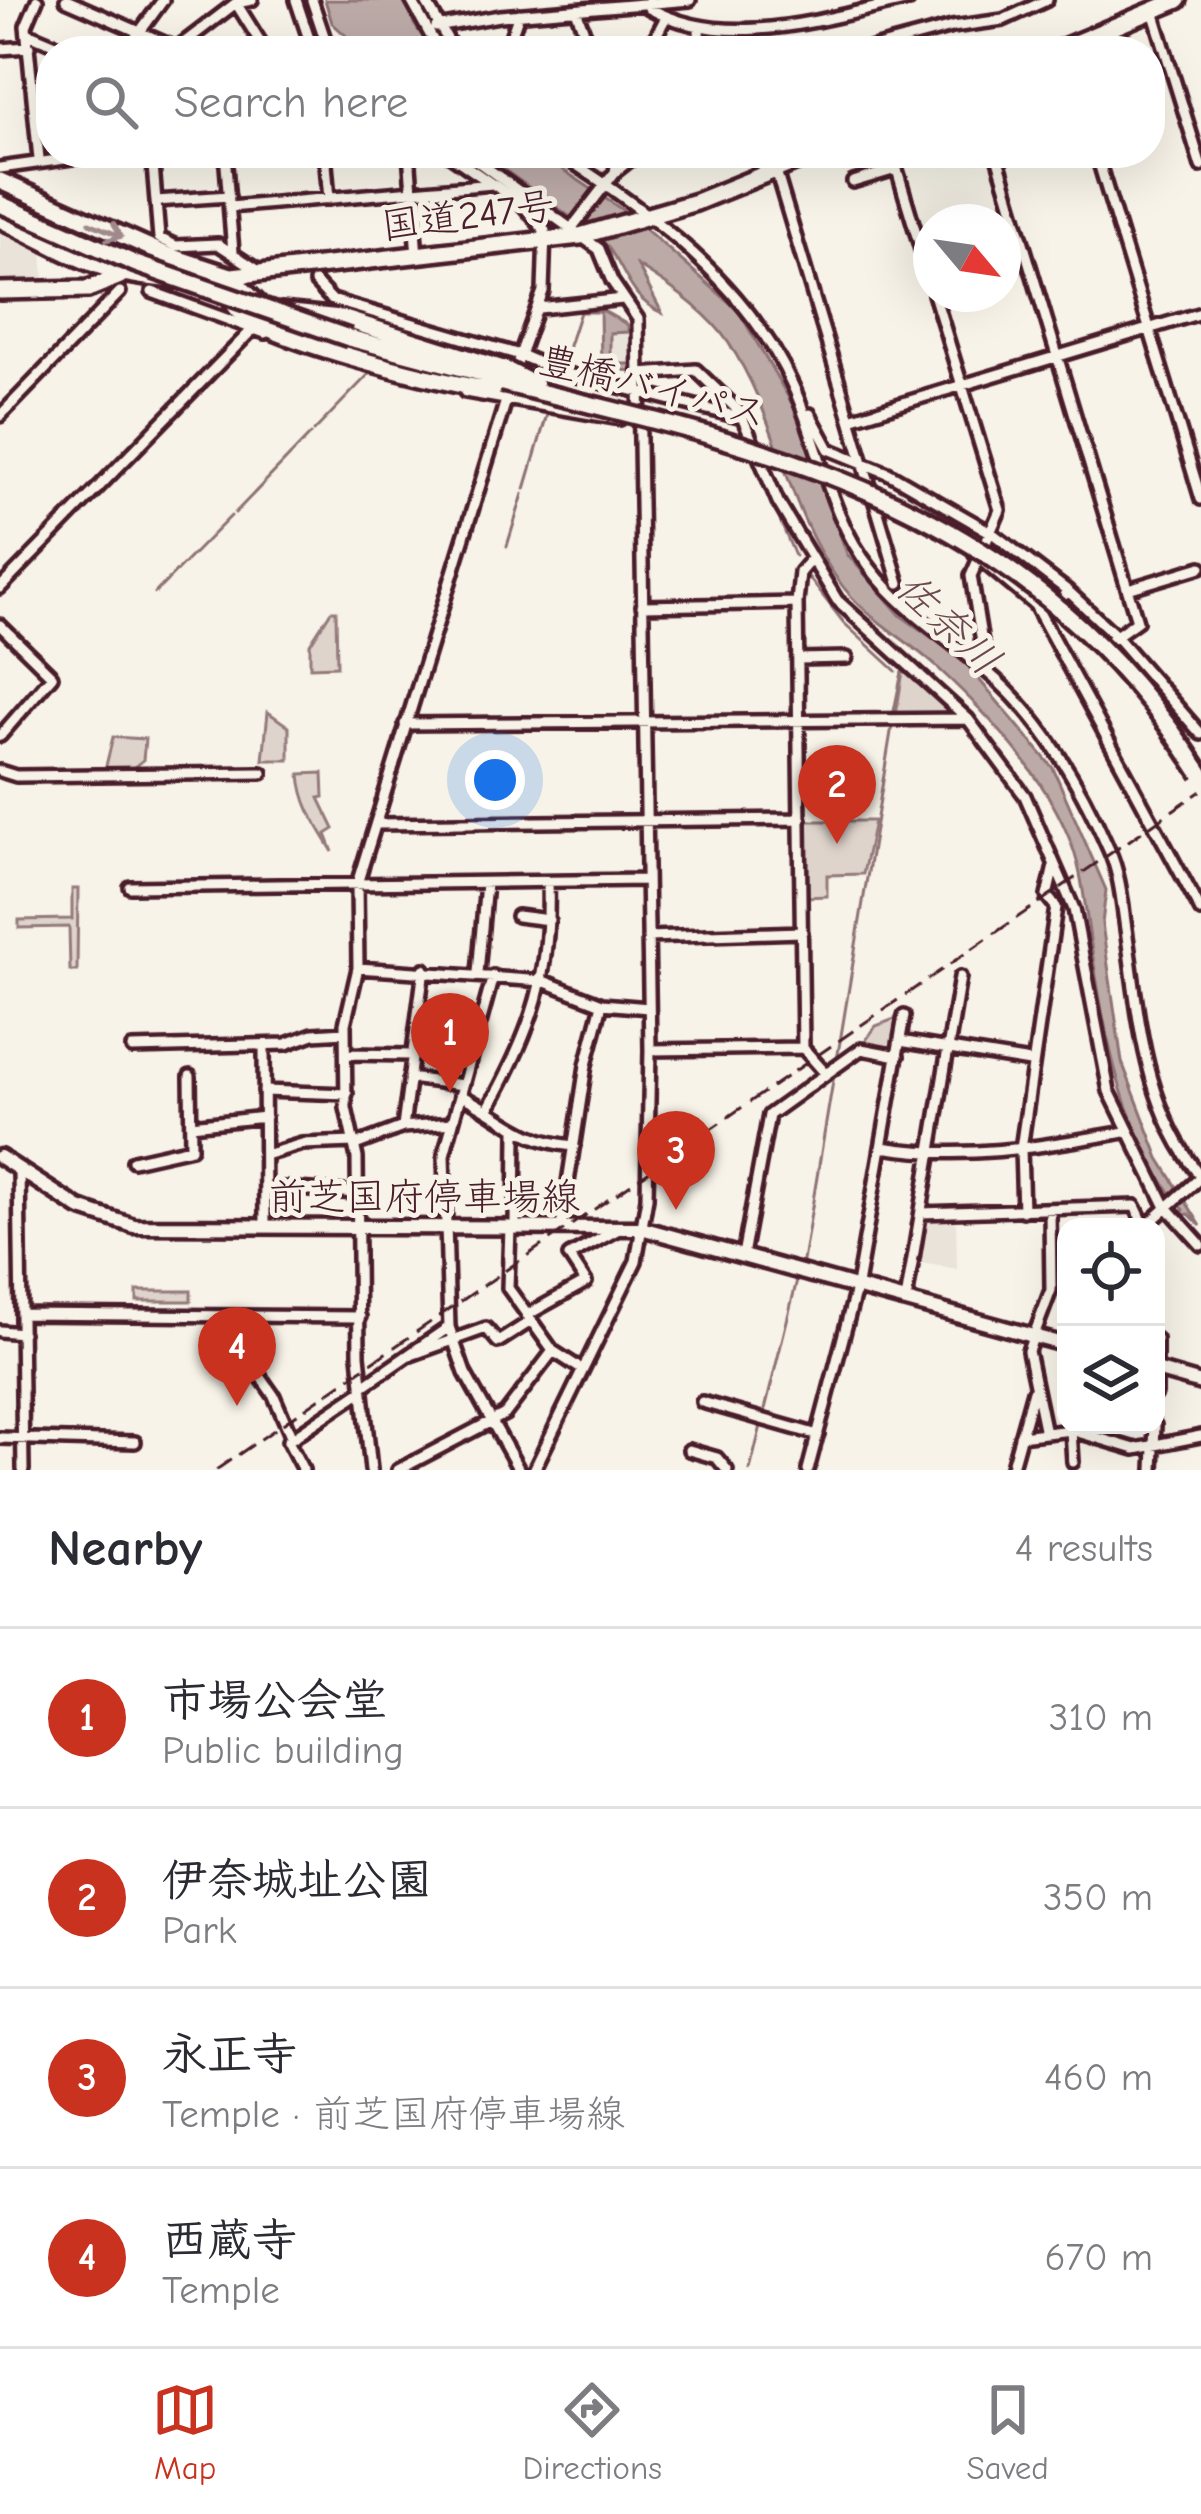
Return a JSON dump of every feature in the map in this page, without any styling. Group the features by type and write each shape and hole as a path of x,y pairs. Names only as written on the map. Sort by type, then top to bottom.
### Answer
{"highway":[{"path":"1092,36 1178,0"},
{"name":"国道247号","path":"0,291 197,280 544,242 645,218 783,168"},
{"path":"0,181 152,250 242,272"},
{"name":"豊橋バイパス","path":"0,206 136,264 348,340 504,385 622,411 828,471 956,536 1018,577 1104,653 1201,775"},
{"path":"0,219 121,284"},
{"name":"国道247号","path":"242,272 328,265"},
{"path":"234,306 242,272"},
{"path":"242,272 252,301 272,310 341,318 504,385"},
{"path":"272,310 255,291 275,272"},
{"path":"197,280 216,285 234,306 266,328 423,375 504,385"},
{"name":"豊橋バイパス","path":"504,385 539,388 790,452 920,510 1020,574 1094,638 1143,689 1201,775"}],"main road":[{"name":"前芝国府停車場線","path":"0,1156 79,1208 117,1222 156,1227 641,1228 1057,1343"},
{"path":"1165,1373 1201,1383"}],"street":[{"path":"36,125 27,32 37,0"},
{"path":"66,0 146,36"},
{"path":"88,10 97,0"},
{"path":"134,36 163,0"},
{"path":"197,36 236,3 252,0"},
{"path":"296,0 308,36"},
{"path":"312,0 324,36"},
{"path":"411,0 431,36"},
{"path":"427,0 444,36"},
{"path":"512,36 523,0"},
{"path":"437,26 579,6 689,0"},
{"path":"649,2 666,17 699,29 797,25 909,0"},
{"path":"1011,0 1013,16"},
{"path":"927,36 1013,16 1046,0"},
{"path":"236,3 257,36"},
{"path":"579,6 587,36"},
{"path":"1153,8 1162,36"},
{"path":"656,36 666,17"},
{"path":"699,29 699,36"},
{"path":"27,32 36,36"},
{"path":"0,49 29,47"},
{"path":"1165,48 1201,166"},
{"path":"0,168 36,164"},
{"path":"153,168 162,241 176,246 207,242 233,252"},
{"path":"227,168 233,252 242,272"},
{"path":"326,168 329,199"},
{"path":"410,168 417,256"},
{"path":"371,1470 362,1389 357,1193 345,1032 358,968 357,884 504,385 538,308 544,242 535,216 469,168"},
{"path":"488,168 578,231 605,256 623,299 638,320 650,1050 647,1198 636,1261 534,1470"},
{"path":"580,168 645,218 744,306 770,340 829,449 863,462 992,533 1068,591 1114,634 1201,734"},
{"path":"615,172 616,168"},
{"path":"578,231 604,185 620,168"},
{"path":"1001,168 1137,620 1094,652"},
{"path":"1101,168 1201,499"},
{"path":"854,182 896,169 913,224"},
{"path":"776,171 899,583"},
{"path":"156,201 329,199 493,184"},
{"path":"315,282 332,300 520,355 560,372 743,418"},
{"path":"0,416 121,284"},
{"path":"152,292 254,329 504,385 757,451"},
{"path":"538,308 623,299"},
{"path":"939,312 1000,510 978,557 971,590 989,672"},
{"path":"850,419 1201,313"},
{"path":"0,588 254,329"},
{"path":"639,374 696,370 743,418 812,559 860,625 968,719 1025,796 1074,909 1096,1046 1126,1132 1166,1204 1201,1245"},
{"path":"802,406 836,505 867,565 917,617 989,672 1046,738 1108,848 1120,894 1140,1041 1174,1139 1200,1178 1153,1218"},
{"path":"873,496 978,557 1050,610 1094,652 1201,775"},
{"path":"812,559 800,572 797,603 803,1048 826,1074"},
{"path":"1127,589 1201,567"},
{"path":"1017,586 1035,605 1201,911"},
{"path":"1050,610 1068,591"},
{"path":"642,606 797,603"},
{"path":"0,625 52,676 0,736"},
{"path":"798,659 847,658"},
{"path":"405,724 968,719"},
{"path":"0,771 16,776 262,773"},
{"path":"376,824 801,818"},
{"path":"1023,1211 1021,1149 1030,1062 1056,907 1047,896 1056,874 1051,849"},
{"path":"130,887 647,880"},
{"path":"488,1109 536,1013 549,920 548,881"},
{"path":"478,974 486,883"},
{"path":"517,916 549,920"},
{"path":"648,938 802,932"},
{"path":"358,968 424,969 543,981 602,1004 649,1008"},
{"path":"404,1127 424,969"},
{"path":"493,976 444,1155 450,1226 448,1328 450,1342 519,1470"},
{"path":"906,1300 960,977"},
{"path":"561,1228 602,1004"},
{"path":"808,1470 857,1285 904,1016"},
{"path":"132,1048 264,1045 345,1032"},
{"path":"900,1041 1030,1062"},
{"path":"264,1045 266,1226"},
{"path":"650,1050 803,1048"},
{"path":"743,1255 769,1114 861,1049 898,1055"},
{"path":"348,1054 412,1055"},
{"path":"572,1070 586,1073"},
{"path":"133,1161 191,1148 190,1076"},
{"path":"409,1078 461,1090 517,1131 574,1146"},
{"path":"264,1091 347,1094"},
{"path":"191,1124 265,1117"},
{"path":"265,1155 302,1144 354,1144 404,1127 452,1123"},
{"path":"517,1131 507,1283 553,1351 581,1369"},
{"path":"882,1147 931,1155 1058,1148 1126,1132"},
{"path":"19,1169 22,1470"},
{"path":"265,1187 357,1193"},
{"path":"921,1213 1136,1206 1141,1218"},
{"path":"1045,1433 1028,1369 1031,1336 1051,1290 1051,1210"},
{"path":"411,1354 486,1328 498,1342 586,1282 569,1256 621,1227"},
{"path":"1051,1290 1057,1289"},
{"path":"22,1314 360,1317"},
{"path":"248,1316 248,1359 274,1396 292,1438"},
{"path":"303,1470 288,1441 448,1328"},
{"path":"0,1331 22,1333"},
{"path":"398,1470 495,1421 553,1351"},
{"path":"1010,1470 1033,1391"},
{"path":"702,1402 818,1435"},
{"path":"1020,1436 1057,1432"},
{"path":"1071,1434 1073,1462"},
{"path":"1084,1434 1135,1449 1201,1436"},
{"path":"1153,1470 1154,1434"},
{"path":"0,1438 135,1442"},
{"path":"689,1450 717,1458 727,1470"}],"shaded area":[{"path":"325,0 406,0 422,36 346,36 332,23"},
{"path":"502,168 560,168 627,213 738,310 794,407 847,554 901,616 962,659 1053,768 1106,890 1102,924 1122,1062 1159,1158 1201,1226 1189,1214 1181,1215 1184,1210 1162,1181 1130,1116 1109,1046 1076,860 1043,788 976,705 861,606 838,580 805,522 745,370 720,331 687,300 638,266 662,313 650,306 633,289 601,239"},
{"path":"0,231 42,250 44,281 0,284"},
{"path":"600,309 628,325 628,332 610,333 610,364 636,364 636,371 601,369"},
{"path":"635,332 636,364 610,364 609,333"},
{"path":"331,611 336,611 337,666 310,667 310,644"},
{"path":"903,671 958,716 896,715"},
{"path":"268,712 289,727 289,760 263,760"},
{"path":"113,737 145,739 143,760 128,772 105,770"},
{"path":"323,773 324,797 319,798 334,829 326,834 333,852 316,825 301,785 300,774"},
{"path":"804,821 874,821 863,874 827,875 827,896 805,897"},
{"path":"72,889 78,889 77,971 70,971 69,927 19,928 19,920 72,919"},
{"path":"902,1016 897,1051 862,1046 876,1026"},
{"path":"956,1214 957,1269 915,1262 923,1215"},
{"path":"137,1291 191,1291 191,1301 137,1301"}],"waterway":[{"path":"563,364 580,312 601,312"},
{"path":"314,431 370,373"},
{"path":"525,489 548,411"},
{"path":"235,513 311,434"},
{"path":"767,490 795,556"},
{"path":"507,546 523,494"},
{"path":"155,593 231,516"},
{"path":"806,574 844,623 896,671"},
{"path":"893,716 903,667"},
{"path":"837,1060 892,726"},
{"path":"802,1267 834,1075"},
{"path":"750,1470 798,1276"}],"railway":[{"path":"216,1470 1201,791"}],"place":[{"name":"伊奈城址公園","path":"837,844"},
{"name":"市場公会堂","path":"450,1092"},
{"name":"永正寺","path":"676,1210"},
{"name":"西蔵寺","path":"237,1406"}],"water label":[{"name":"佐奈川","path":"948,624"}]}
